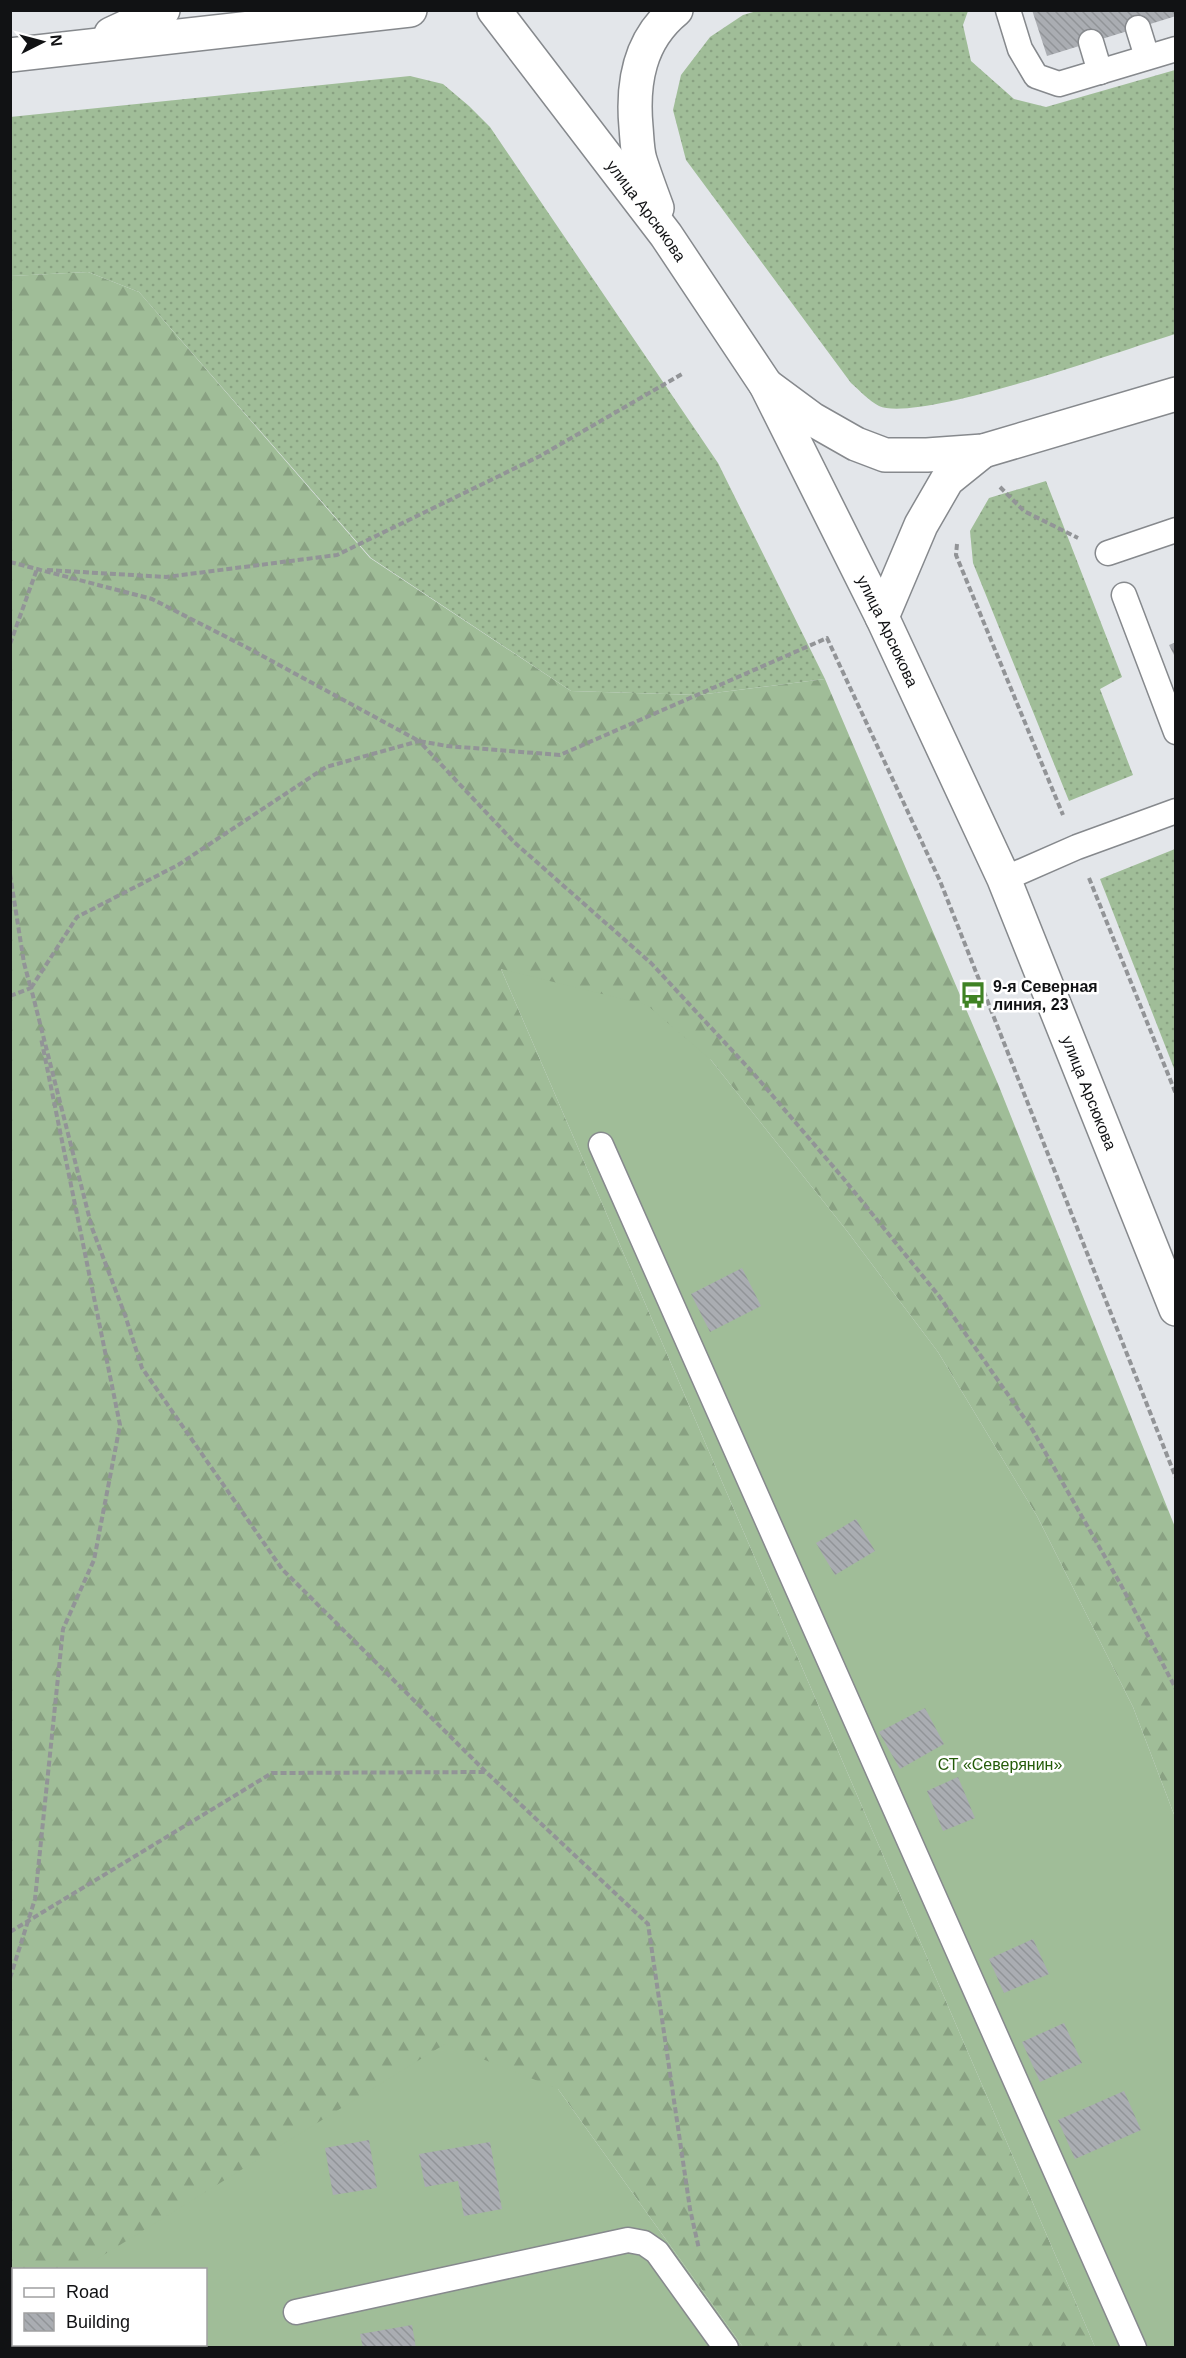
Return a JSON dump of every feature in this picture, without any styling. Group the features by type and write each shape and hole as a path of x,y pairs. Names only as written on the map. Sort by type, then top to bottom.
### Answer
{"street":[{"path":"76,49 163,10"},
{"path":"10,55 410,10"},
{"name":"улица Арсюкова","path":"494,10 666,235 766,385 882,617 1004,879 1176,1309"},
{"path":"666,235 639,157 635,108 637,72 646,46 663,20 676,10"},
{"path":"766,385 812,419 856,444 885,454 927,455 983,451 1176,393"},
{"path":"882,617 921,525 947,480 983,451"}],"lane":[{"path":"1008,10 1020,49 1036,76 1059,84 1176,49"},
{"path":"1138,28 1148,57"},
{"path":"1091,42 1100,72"},
{"path":"1108,553 1176,530"},
{"path":"1124,595 1176,732"},
{"path":"1004,879 1077,847 1176,811"},
{"path":"601,1145 1134,2348"},
{"path":"297,2312 628,2240 644,2242 657,2252 726,2348"}],"path":[{"path":"37,569 166,576 337,555 540,456 682,374"},
{"path":"991,489 1009,481"},
{"path":"998,484 1024,511 1108,553"},
{"path":"958,537 956,555 1176,1094"},
{"path":"10,562 152,599 246,646 419,741 514,842 651,963 761,1083 843,1178 939,1296 1032,1429 1176,1689"},
{"path":"10,644 37,569"},
{"path":"10,996 31,988 77,917 178,865 326,766 419,741 447,746 560,755 827,638 940,881 1176,1478"},
{"path":"10,874 24,963 92,1228 125,1315 142,1368 282,1569 486,1772 648,1924 688,2198 701,2256"},
{"path":"10,1978 35,1899 63,1629 94,1560 120,1425 31,988"},
{"path":"10,1932 272,1773 486,1772"}],"green space":[{"path":"760,10 968,11 963,25 971,61 1014,99 1046,107 1175,70 1175,334 976,395 901,409 879,406 872,401 851,383 686,160 673,110 681,75 710,37 743,15"},
{"path":"410,76 443,84 490,127 718,463 825,679 698,695 571,691 371,558 139,292 88,272 11,276 10,117"},
{"path":"88,272 139,292 370,558 571,691 698,695 825,679 998,1084 1175,1527 1175,1817 1133,1707 1037,1516 938,1352 847,1231 711,1060 501,969 1095,2347 743,2347 558,2089 169,2268 12,2268 12,2346 72,2348 11,2347 10,276"},
{"path":"1046,481 1122,677 1100,689 1133,775 1069,801 973,563 970,531 989,498"},
{"path":"1175,849 1175,1071 1100,879"},
{"name":"СТ «Северянин»","path":"501,969 647,1005 711,1060 847,1231 938,1352 1037,1516 1133,1707 1175,1817 1175,2347 1095,2347"},
{"path":"445,2044 558,2089 743,2347 11,2348 10,2313 12,2312 12,2346 207,2346 207,2268 83,2268"}],"building":[{"path":"1032,10 1176,10 1176,16 1047,56"},
{"path":"1176,642 1176,659 1169,645"},
{"path":"742,1268 761,1306 710,1332 691,1294"},
{"path":"856,1519 875,1551 835,1575 816,1543"},
{"path":"925,1708 944,1744 900,1769 879,1732"},
{"path":"958,1777 975,1818 943,1831 927,1791"},
{"path":"1033,1939 1049,1974 1004,1993 989,1959"},
{"path":"1064,2023 1082,2063 1040,2082 1022,2042"},
{"path":"1124,2091 1141,2130 1075,2159 1058,2120"},
{"path":"369,2140 377,2188 333,2195 325,2148"},
{"path":"490,2142 502,2209 464,2216 458,2181 425,2187 419,2154"},
{"path":"412,2325 416,2348 363,2348 360,2334"},
{"path":"170,2346 201,2346 201,2348 170,2348"}],"place":[{"name":"9-я Северная линия, 23","path":"973,995"}]}
